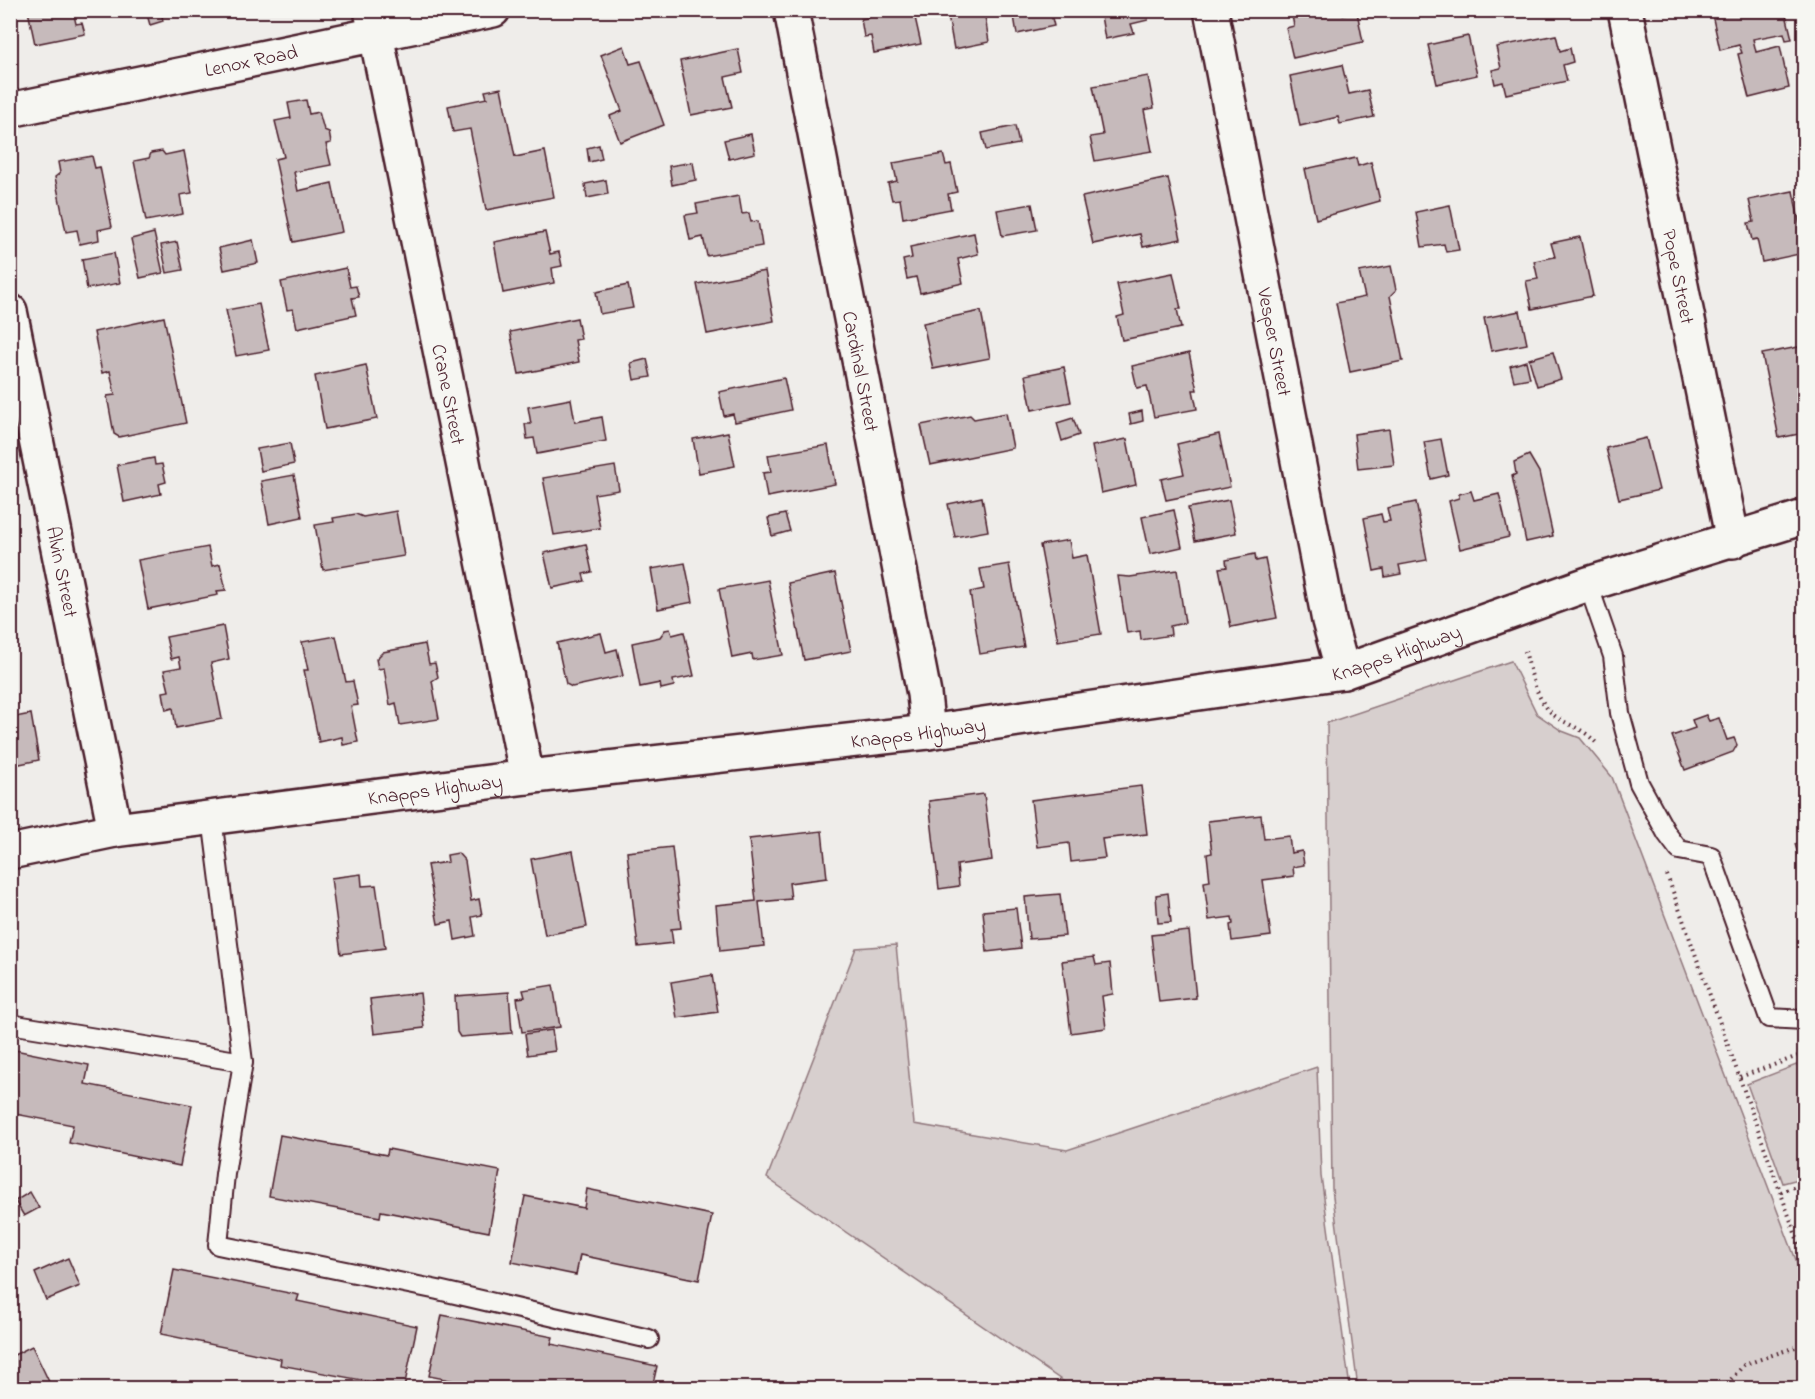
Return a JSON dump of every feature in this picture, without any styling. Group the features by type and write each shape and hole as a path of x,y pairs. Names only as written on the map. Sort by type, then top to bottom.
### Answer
{"street":[{"name":"Lenox Road","path":"10,110 374,22 493,10"},
{"name":"Cardinal Street","path":"791,10 924,694 928,732"},
{"name":"Vesper Street","path":"1210,10 1329,621 1342,672"},
{"name":"Pope Street","path":"1625,10 1733,541"},
{"name":"Crane Street","path":"374,22 527,777"},
{"name":"Alvin Street","path":"10,311 115,830"},
{"name":"Knapps Highway","path":"10,852 115,830 527,777 928,732 1342,672 1588,585 1804,517"}],"lane":[{"path":"1588,585 1613,656 1620,713 1639,783 1667,834 1679,850 1711,856 1769,1018 1804,1020"},
{"path":"212,818 243,1062 225,1174 218,1245 438,1290 649,1339"},
{"path":"10,1024 243,1062"}],"path":[{"path":"1525,651 1542,702 1554,715 1587,732 1602,749"},
{"path":"1663,864 1804,1258"},
{"path":"1740,1077 1804,1054"},
{"path":"1781,1192 1804,1183"},
{"path":"1723,1389 1744,1365 1804,1344"}],"shaded area":[{"path":"1511,661 1537,714 1562,731 1580,738 1612,777 1804,1281 1804,1388 1358,1388 1332,1189 1327,723"},
{"path":"896,945 914,1124 1067,1150 1317,1067 1321,1176 1350,1388 1073,1388 767,1178 856,948"},
{"path":"1804,1062 1804,1181 1802,1178 1783,1183 1747,1084"}],"building":[{"path":"73,10 76,24 82,23 85,34 35,44 28,11"},
{"path":"161,10 163,21 150,25 146,11"},
{"path":"866,10 920,10 914,13 921,44 874,53 871,36 864,37 861,19 868,18"},
{"path":"947,10 984,10 989,42 954,49"},
{"path":"1013,10 1050,10 1054,26 1017,34"},
{"path":"1100,10 1147,10 1148,20 1131,24 1134,33 1105,39"},
{"path":"1291,10 1342,10 1343,15 1357,12 1363,42 1293,58 1286,28 1294,26"},
{"path":"1379,10 1410,10 1410,11 1380,17"},
{"path":"1711,10 1785,10 1792,39 1786,40 1784,33 1753,39 1756,52 1780,46 1789,88 1749,98 1738,54 1742,53 1739,45 1720,50"},
{"path":"1556,35 1560,51 1570,48 1573,62 1563,65 1567,81 1506,94 1503,82 1495,84 1492,70 1501,68 1496,47"},
{"path":"1468,36 1477,75 1437,84 1428,45"},
{"path":"624,46 630,64 641,61 664,125 620,142 610,116 622,111 601,55"},
{"path":"738,49 743,73 725,77 732,107 691,115 680,61"},
{"path":"1342,65 1349,94 1368,90 1374,117 1340,124 1338,117 1300,126 1290,76"},
{"path":"1148,76 1154,108 1144,110 1152,151 1095,161 1090,137 1103,135 1093,86"},
{"path":"501,88 515,157 545,151 554,197 486,210 470,129 453,132 448,106 487,98 485,91"},
{"path":"306,100 309,114 319,112 324,130 329,132 331,143 326,144 331,165 294,172 298,191 332,183 342,232 293,242 275,159 284,157 275,121 291,118 288,103"},
{"path":"1015,126 1019,144 986,150 982,133"},
{"path":"751,134 755,153 729,159 724,140"},
{"path":"599,145 602,159 589,162 587,148"},
{"path":"162,151 165,155 184,151 192,193 180,195 183,214 146,221 134,161 149,158 151,153"},
{"path":"943,154 946,165 951,164 957,192 948,194 951,209 903,218 900,199 892,200 888,183 897,181 893,163"},
{"path":"92,156 95,168 100,167 112,227 98,230 99,240 80,244 77,230 66,232 55,177 60,173 58,162"},
{"path":"1356,158 1358,166 1371,162 1380,201 1316,219 1305,169"},
{"path":"693,162 696,180 672,185 669,166"},
{"path":"1168,178 1181,239 1143,247 1140,234 1093,244 1082,197"},
{"path":"606,180 608,194 587,198 585,184"},
{"path":"1793,191 1801,231 1804,230 1804,253 1762,262 1757,239 1752,240 1748,223 1754,222 1749,200"},
{"path":"739,196 742,214 749,213 751,222 758,221 762,246 707,256 703,237 690,240 685,215 698,213 696,204"},
{"path":"1032,204 1037,230 1002,236 997,210"},
{"path":"1450,205 1459,250 1446,252 1444,244 1422,247 1416,212"},
{"path":"545,232 550,254 559,252 562,266 552,268 554,283 503,293 494,242"},
{"path":"154,233 163,273 140,278 131,239"},
{"path":"974,233 978,254 958,259 963,283 920,293 916,277 907,279 903,260 912,258 910,247"},
{"path":"1580,237 1593,296 1532,309 1526,281 1538,279 1534,261 1555,257 1551,243"},
{"path":"253,240 258,263 224,270 219,248"},
{"path":"177,242 183,270 167,273 161,245"},
{"path":"114,253 120,283 87,289 82,259"},
{"path":"1391,266 1396,290 1390,296 1403,361 1350,372 1336,303 1365,297 1359,272"},
{"path":"346,268 350,287 356,286 359,297 352,298 356,315 297,328 293,309 287,310 281,282"},
{"path":"765,271 774,321 707,334 697,284"},
{"path":"1173,273 1181,309 1177,309 1181,328 1122,340 1117,317 1124,315 1117,284"},
{"path":"628,285 633,308 600,314 596,292"},
{"path":"259,304 269,350 236,356 226,310"},
{"path":"981,311 990,358 933,369 923,323"},
{"path":"1520,311 1527,344 1491,351 1484,318"},
{"path":"164,317 186,423 119,437 114,434 107,396 115,395 110,371 102,373 94,332"},
{"path":"577,318 581,339 575,340 579,362 519,374 510,332"},
{"path":"1804,346 1804,433 1779,438 1762,354"},
{"path":"1553,352 1561,379 1537,386 1529,359"},
{"path":"1189,353 1197,390 1193,390 1197,409 1154,417 1147,386 1137,388 1132,366"},
{"path":"647,359 651,377 634,380 631,363"},
{"path":"1526,361 1530,378 1514,381 1510,366"},
{"path":"366,365 377,419 325,429 315,376"},
{"path":"1064,367 1071,402 1032,410 1025,375"},
{"path":"784,378 791,410 735,422 733,414 724,416 719,392"},
{"path":"571,399 575,422 602,417 606,441 537,454 534,438 527,439 525,424 531,424 528,407"},
{"path":"1142,411 1143,421 1131,424 1129,414"},
{"path":"1006,413 1013,448 930,465 921,425 970,415 974,419"},
{"path":"1073,418 1079,435 1062,441 1057,423"},
{"path":"1389,429 1394,465 1358,469 1354,434"},
{"path":"728,432 735,466 699,473 693,439"},
{"path":"1219,434 1230,487 1166,500 1161,479 1184,474 1177,444"},
{"path":"1646,438 1659,490 1619,499 1606,448"},
{"path":"1127,439 1136,485 1101,493 1092,446"},
{"path":"1441,439 1448,475 1431,479 1424,442"},
{"path":"290,443 294,464 261,471 257,449"},
{"path":"828,445 835,484 767,497 763,473 771,472 768,455"},
{"path":"1529,455 1539,472 1553,536 1526,542 1512,476 1516,474 1514,462"},
{"path":"154,458 155,465 162,464 166,482 159,484 161,494 124,502 117,465"},
{"path":"615,466 619,490 594,494 600,528 554,535 543,478"},
{"path":"294,475 302,517 269,524 261,481"},
{"path":"1471,491 1474,500 1499,494 1509,537 1460,549 1449,501 1459,498 1459,494"},
{"path":"982,497 988,531 955,537 948,504"},
{"path":"1229,500 1236,533 1195,541 1188,508"},
{"path":"1416,502 1427,560 1399,565 1401,574 1385,577 1384,569 1374,571 1364,518 1381,514 1383,522 1390,521 1387,508"},
{"path":"1174,510 1182,547 1150,554 1142,517"},
{"path":"396,511 404,556 323,570 315,525 334,522 333,518 356,514 363,517"},
{"path":"785,514 790,531 772,536 768,518"},
{"path":"1069,540 1072,558 1087,555 1101,634 1058,641 1040,545"},
{"path":"586,544 592,572 583,574 585,581 552,588 544,553"},
{"path":"208,547 212,566 220,564 226,590 217,591 218,595 148,609 138,560"},
{"path":"1255,554 1256,561 1265,559 1277,618 1231,627 1219,568 1227,567 1226,560"},
{"path":"685,563 693,602 658,609 651,569"},
{"path":"1009,564 1024,647 980,654 970,592 984,589 980,569"},
{"path":"1177,570 1185,623 1170,626 1171,635 1141,640 1140,631 1127,633 1118,576 1130,577"},
{"path":"835,573 851,651 804,660 788,583"},
{"path":"768,580 783,655 753,660 752,654 732,658 719,589"},
{"path":"1804,590 1804,610 1798,593"},
{"path":"223,626 229,659 211,663 222,719 176,728 173,708 166,710 163,692 169,691 164,670 181,667 179,657 171,659 166,637"},
{"path":"670,629 672,635 684,632 694,676 673,680 674,686 661,689 660,683 640,687 632,643 660,637 665,630"},
{"path":"601,633 606,652 617,649 623,676 572,687 566,684 557,643"},
{"path":"336,636 346,682 353,681 358,705 351,706 358,742 343,745 342,737 319,742 304,670 308,670 302,642"},
{"path":"425,644 429,664 435,663 438,677 432,681 439,719 400,725 396,703 390,705 384,668 378,669 376,659 383,652"},
{"path":"31,714 39,760 10,766 10,718"},
{"path":"1706,715 1709,721 1719,718 1727,740 1734,738 1737,745 1733,752 1685,770 1672,736 1695,728 1692,720"},
{"path":"1141,786 1147,834 1102,839 1105,858 1071,862 1069,843 1037,847 1031,800"},
{"path":"984,794 992,860 957,865 959,886 939,889 929,801"},
{"path":"1261,815 1264,839 1289,836 1291,853 1302,851 1304,865 1293,867 1294,876 1263,880 1271,936 1232,941 1230,925 1233,924 1232,917 1209,920 1204,882 1210,881 1207,854 1212,853 1208,821"},
{"path":"822,831 827,878 789,883 791,899 759,902 764,946 720,951 716,905 756,901 749,839"},
{"path":"1804,841 1804,873 1795,844"},
{"path":"672,847 681,928 671,929 673,943 638,947 627,852"},
{"path":"573,851 587,927 545,935 531,859"},
{"path":"458,853 465,861 471,901 479,899 482,915 472,917 475,936 455,940 452,921 438,924 427,865 448,862 447,855"},
{"path":"361,874 362,886 376,885 385,948 341,954 331,878"},
{"path":"1168,893 1171,922 1158,923 1156,895"},
{"path":"1060,894 1065,936 1029,939 1025,897"},
{"path":"1016,908 1021,948 987,952 983,911"},
{"path":"1189,931 1196,998 1159,1002 1151,935"},
{"path":"1094,957 1096,965 1110,963 1113,994 1102,996 1106,1028 1071,1033 1062,961"},
{"path":"712,975 718,1012 677,1018 671,982"},
{"path":"553,985 560,1027 522,1032 517,998 525,997 523,990"},
{"path":"509,992 512,1033 460,1037 457,1032 455,996"},
{"path":"420,993 424,1028 374,1034 370,999"},
{"path":"552,1030 555,1051 528,1055 525,1034"},
{"path":"10,1049 89,1065 85,1084 192,1105 180,1166 69,1143 73,1125 10,1113"},
{"path":"280,1135 387,1155 388,1149 500,1171 489,1232 381,1211 380,1217 269,1196"},
{"path":"587,1189 712,1215 699,1280 580,1255 576,1275 512,1262 525,1196 584,1208"},
{"path":"30,1192 39,1208 24,1216 15,1201"},
{"path":"68,1258 80,1286 46,1300 35,1273"},
{"path":"174,1270 299,1295 297,1301 417,1326 404,1388 280,1365 281,1359 161,1334"},
{"path":"10,1278 17,1292 10,1295"},
{"path":"442,1315 553,1337 551,1344 657,1366 652,1388 491,1388 429,1376"},
{"path":"32,1346 52,1388 10,1388 10,1357"}]}
